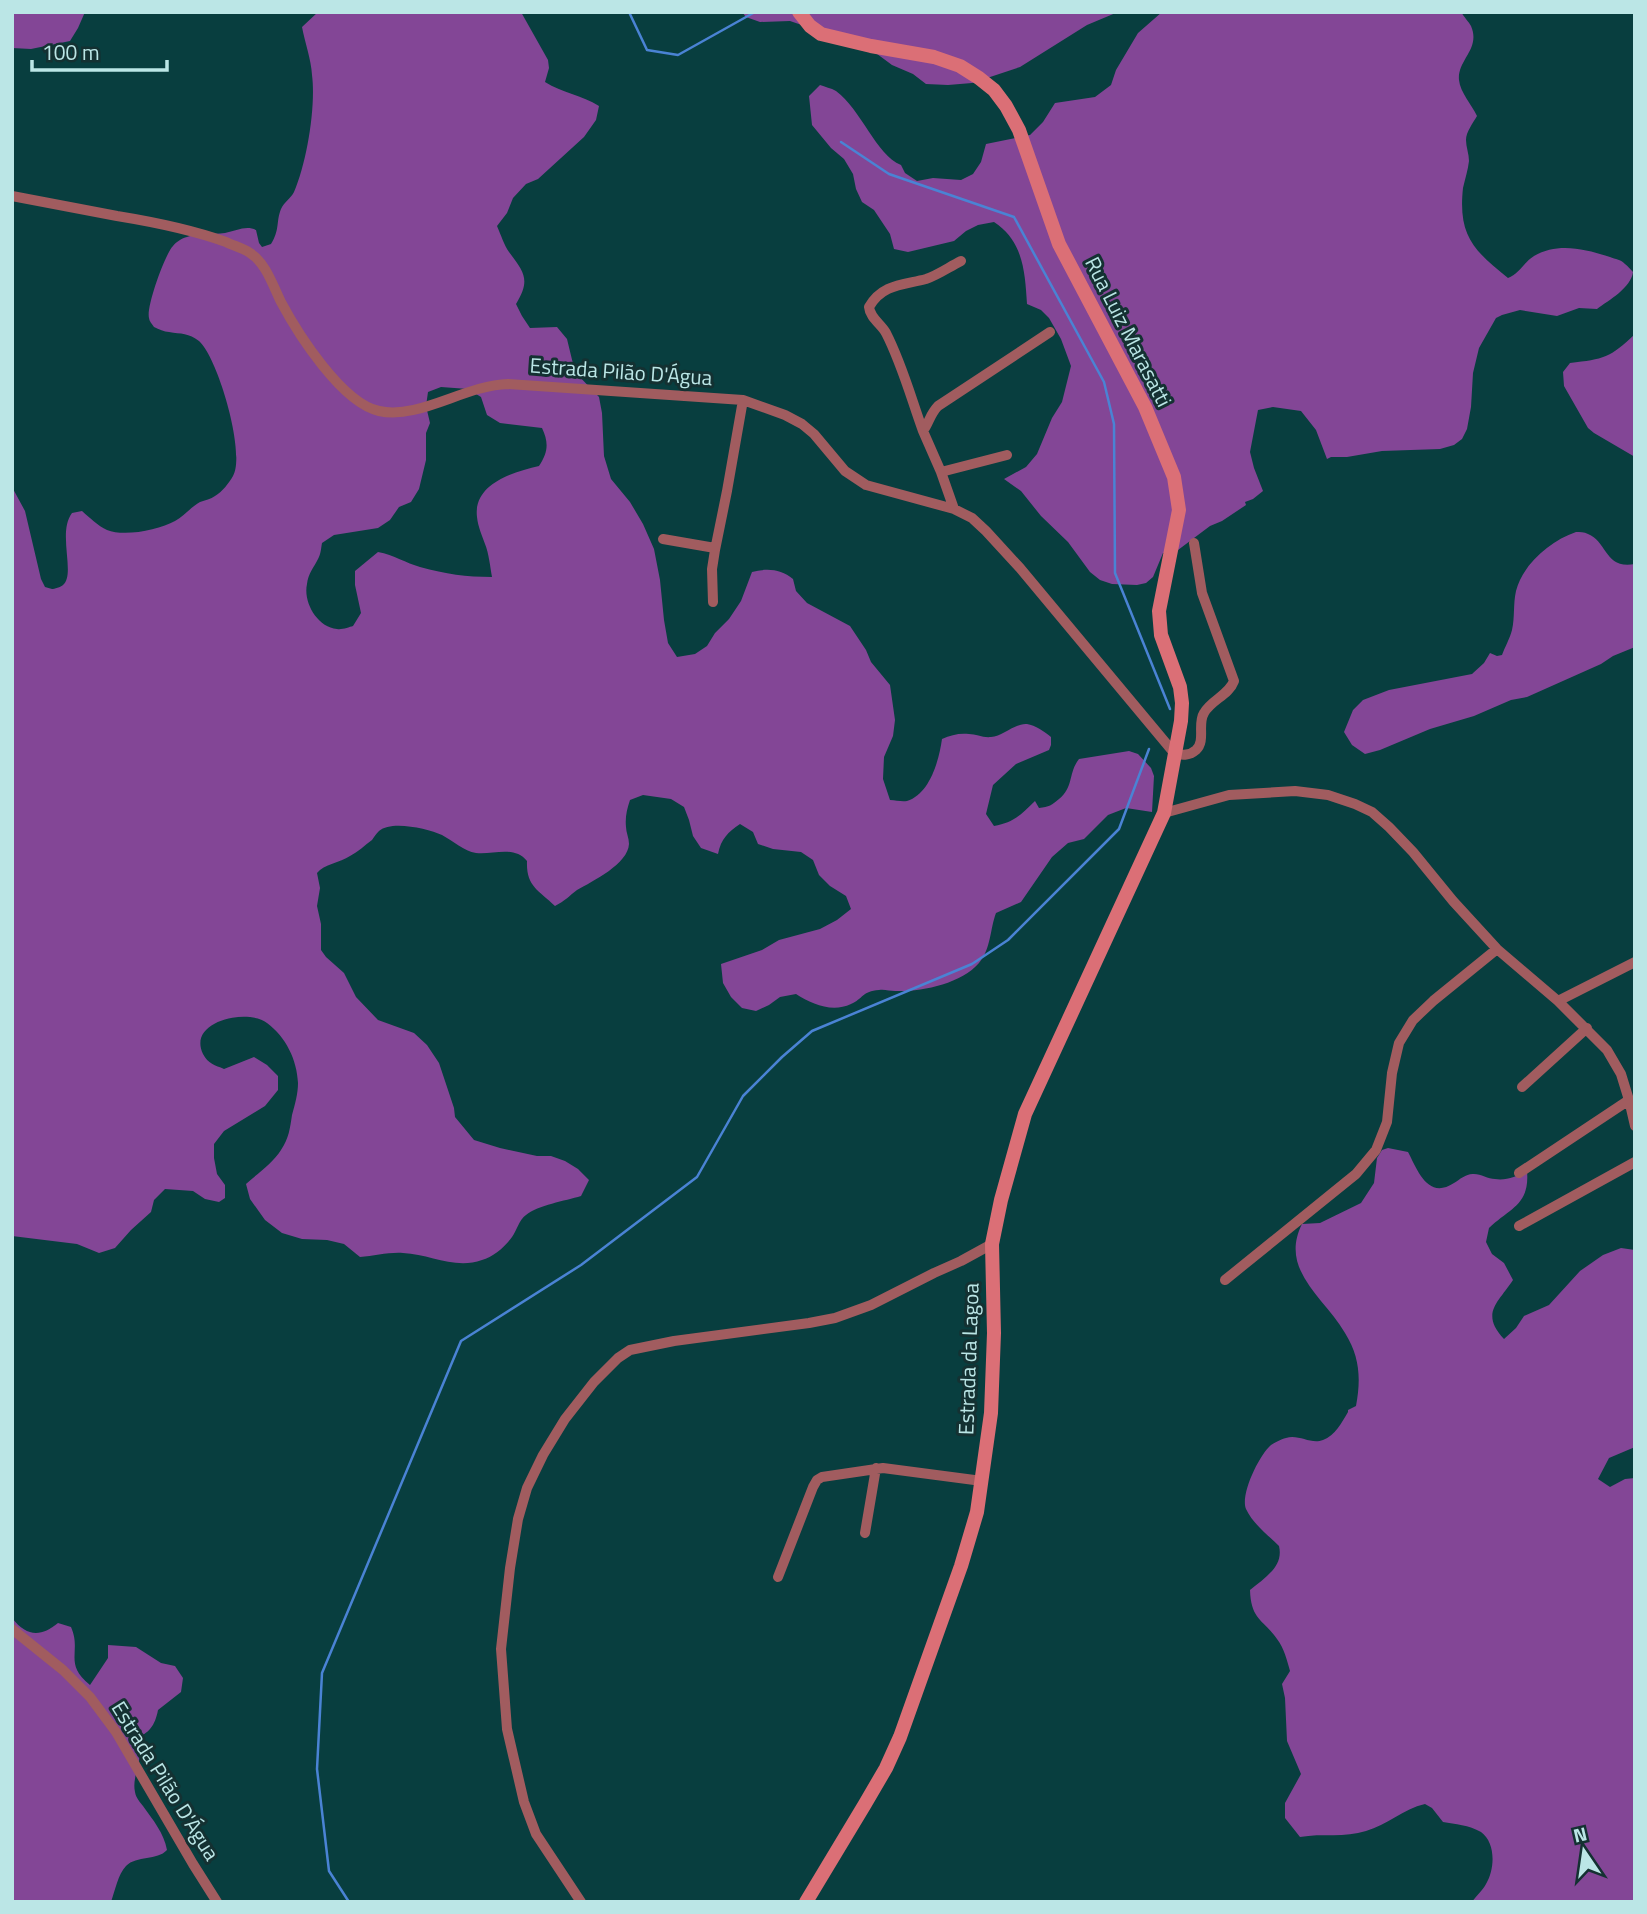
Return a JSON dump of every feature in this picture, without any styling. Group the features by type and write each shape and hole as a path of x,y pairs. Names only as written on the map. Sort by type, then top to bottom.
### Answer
{"street":[{"name":"Rua Luiz Marasatti","path":"799,12 810,26 821,34 934,57 960,66 994,90 1017,126 1059,244 1145,407 1174,477 1179,510 1158,622 1180,687 1182,703 1164,813"},
{"name":"Estrada Pilão D'Água","path":"12,195 198,232 250,253 264,268 312,353 336,381 360,402 376,411 392,413 415,410 489,385 508,384 743,400 785,415 814,434 845,471 866,485 954,509 972,518 1020,568 1175,754"},
{"path":"954,509 891,344 883,328 869,312 869,307 891,286 927,278 961,261"},
{"path":"923,431 931,413 938,406 1050,332"},
{"path":"713,602 712,569 715,548 743,400"},
{"path":"941,472 1007,455"},
{"path":"663,539 715,548"},
{"path":"1175,754 1186,755 1194,752 1200,744 1202,716 1232,687 1234,681 1202,593 1195,543"},
{"path":"1164,813 1229,795 1295,791 1328,795 1372,812 1389,827 1497,949 1559,1001 1607,1050 1621,1074 1635,1126"},
{"name":"Estrada da Lagoa","path":"806,1902 872,1793 901,1737 961,1566 977,1512 991,1413 992,1244 1001,1200 1025,1114 1164,813"},
{"path":"1225,1280 1356,1174 1376,1150 1387,1122 1392,1073 1399,1043 1413,1020 1497,949"},
{"path":"1559,1001 1635,962"},
{"path":"1522,1087 1587,1028"},
{"path":"1519,1173 1629,1100"},
{"path":"1519,1226 1635,1162"},
{"path":"581,1902 536,1834 524,1802 507,1729 501,1649 510,1568 518,1520 527,1488 542,1455 565,1419 594,1382 630,1350 646,1345 835,1318 871,1305 992,1244"},
{"path":"865,1533 876,1468"},
{"path":"778,1577 817,1480 826,1475 895,1468 982,1481"},
{"name":"Estrada Pilão D'Água","path":"12,1629 63,1670 90,1697 116,1732 217,1902"}],"shaded area":[{"path":"12,12 85,12 70,41 31,49 12,48"},
{"path":"318,12 521,12 548,60 545,82 599,106 596,120 584,137 538,179 526,184 513,198 507,213 497,226 524,276 521,296 516,304 522,316 530,328 557,327 567,339 575,372 599,397 604,456 611,479 630,502 654,549 668,643 677,657 695,654 707,646 741,601 752,572 779,571 793,579 796,591 807,603 850,626 871,662 890,685 895,720 893,736 884,757 883,779 890,800 907,801 922,791 936,766 942,739 962,734 991,737 1022,724 1046,733 1051,737 1051,745 1049,750 1016,764 993,785 986,814 994,826 1017,817 1035,801 1039,808 1057,801 1067,790 1079,759 1129,751 1138,754 1151,768 1154,776 1152,812 1126,808 1108,815 1084,839 1068,843 1052,857 1021,902 996,913 986,952 971,970 951,981 928,988 873,991 851,1004 837,1008 815,1004 796,994 780,997 756,1011 742,1008 731,997 723,983 721,964 762,950 779,940 820,929 837,920 851,909 846,896 819,875 813,860 801,852 773,849 758,844 753,832 740,824 726,836 718,854 701,848 693,836 684,807 671,799 643,795 630,800 626,820 629,844 623,858 609,871 555,906 531,882 527,861 522,856 510,852 472,852 442,835 410,827 385,828 356,853 320,870 317,873 320,888 317,906 321,924 321,950 344,973 356,997 378,1020 414,1033 427,1045 439,1063 455,1117 474,1140 537,1156 551,1156 578,1169 589,1180 581,1196 544,1206 526,1215 502,1248 490,1257 472,1263 403,1253 360,1257 344,1244 302,1239 282,1233 265,1220 250,1199 246,1184 274,1159 284,1146 290,1129 298,1083 293,1058 280,1035 267,1023 247,1017 222,1020 211,1026 200,1043 209,1062 224,1069 254,1057 278,1076 278,1090 265,1106 224,1131 214,1144 217,1174 225,1185 225,1198 219,1202 205,1199 193,1191 165,1189 154,1200 151,1212 115,1248 99,1253 77,1244 12,1236 12,487 25,511 41,579 45,587 52,589 62,586 67,580 66,531 72,513 82,511 100,526 114,532 151,530 175,521 200,502 213,497 223,490 233,476 236,448 233,428 214,366 199,341 188,335 165,332 154,327 149,320 149,312 165,259 181,239 248,228 256,230 262,247 271,244 274,239 281,209 293,194 299,180 309,134 313,88 302,27","holes":["441,387 468,389 481,397 487,415 500,423 542,428 546,438 546,452 539,466 497,481 481,496 477,506 479,528 488,552 492,577 439,572 378,552 355,571 361,613 353,626 339,629 323,624 309,606 306,591 322,543 334,535 378,528 390,520 399,507 411,502 419,489 426,460 426,433 430,423 426,406 428,392"]},
{"path":"742,12 1118,12 1087,25 1020,67 972,83 948,85 926,84 869,48 790,21 760,22 746,17"},
{"path":"1162,12 1461,12 1471,26 1473,41 1461,66 1459,80 1477,116 1466,137 1469,161 1462,204 1470,240 1486,259 1508,278 1534,256 1562,248 1581,249 1616,259 1633,272 1624,288 1597,309 1579,308 1557,316 1520,310 1496,318 1479,348 1473,373 1467,429 1462,439 1454,445 1440,449 1382,451 1327,459 1316,430 1301,411 1273,407 1258,410 1250,452 1263,491 1174,553 1163,553 1153,577 1146,583 1112,584 1100,580 1090,572 1068,542 1041,516 1021,491 1004,479 1026,467 1037,454 1062,402 1071,366 1061,339 1049,318 1041,310 1027,304 1021,258 1011,238 994,222 978,225 954,241 908,252 894,249 890,234 874,210 862,202 853,174 844,159 812,125 809,96 820,85 836,91 853,109 884,152 917,181 933,178 961,180 973,174 981,162 986,144 1030,135 1043,122 1055,103 1095,97 1111,85 1116,70 1138,33"},
{"path":"1635,334 1635,457 1588,428 1564,386 1563,372 1570,363 1612,353"},
{"path":"1576,532 1594,538 1618,563 1635,564 1635,647 1527,697 1511,700 1474,716 1430,729 1380,750 1365,754 1352,745 1344,732 1353,710 1363,700 1389,690 1472,674 1490,653 1502,655 1512,630 1516,591 1525,572 1547,548"},
{"path":"1388,1148 1408,1152 1425,1181 1437,1188 1445,1187 1469,1174 1503,1179 1527,1171 1522,1199 1489,1228 1486,1242 1492,1254 1504,1263 1513,1280 1497,1302 1492,1315 1497,1330 1504,1339 1524,1316 1549,1305 1580,1271 1603,1255 1621,1248 1635,1250 1635,1447 1609,1458 1598,1479 1610,1487 1625,1479 1635,1478 1635,1902 1472,1902 1489,1878 1492,1849 1481,1832 1443,1822 1432,1808 1425,1804 1409,1809 1374,1828 1350,1834 1300,1837 1285,1818 1285,1803 1301,1774 1287,1741 1282,1684 1290,1671 1279,1643 1255,1613 1250,1590 1276,1566 1280,1553 1279,1546 1246,1509 1246,1494 1256,1466 1271,1445 1291,1437 1314,1441 1327,1438 1338,1428 1348,1410 1356,1406 1359,1377 1354,1351 1345,1333 1300,1269 1296,1240 1302,1224 1320,1223 1361,1203 1374,1183 1377,1158 1382,1150"},
{"path":"12,1618 23,1629 34,1633 46,1631 58,1623 71,1627 75,1644 75,1664 90,1685 108,1658 108,1645 136,1647 161,1663 175,1666 183,1678 181,1692 158,1710 151,1728 135,1739 140,1752 134,1785 136,1794 161,1832 167,1850 158,1856 136,1860 126,1866 111,1902 12,1902"}],"waterway":[{"path":"629,12 647,50 678,55 755,12"},
{"path":"841,142 889,174 1014,217 1104,382 1114,424 1115,573 1170,709"},
{"path":"349,1902 329,1871 317,1769 322,1673 461,1341 581,1265 697,1177 743,1096 812,1031 972,964 1008,940 1119,829 1149,749"}]}
